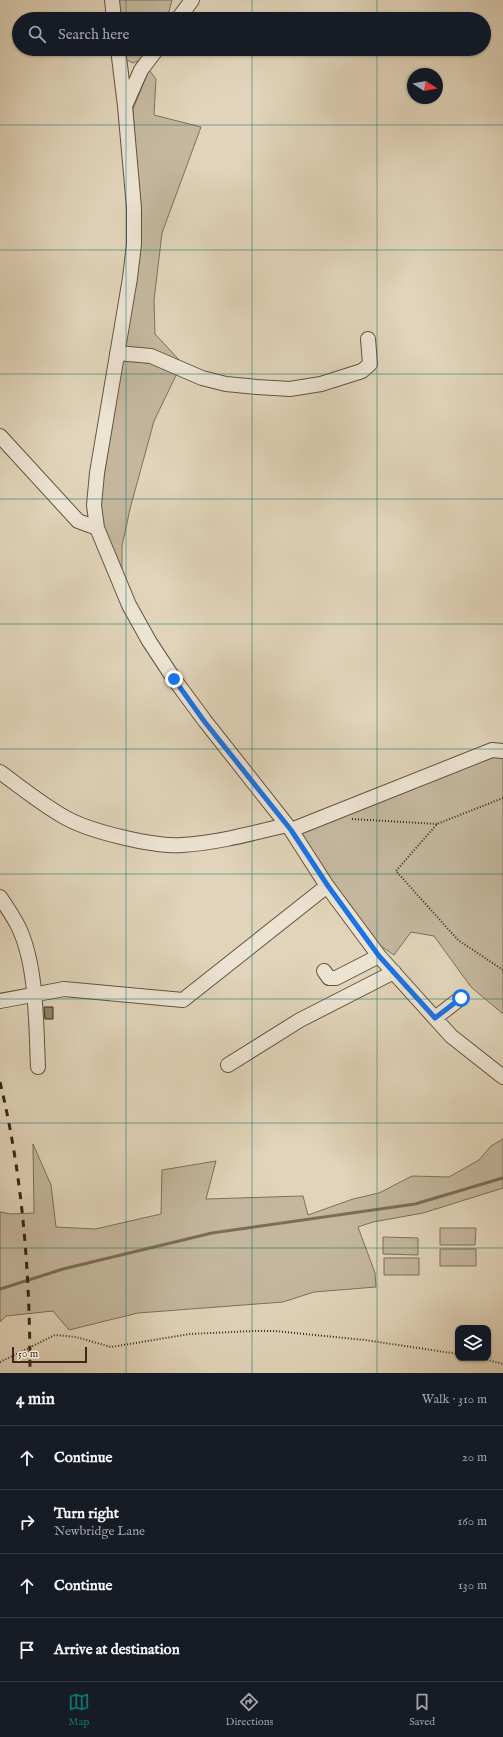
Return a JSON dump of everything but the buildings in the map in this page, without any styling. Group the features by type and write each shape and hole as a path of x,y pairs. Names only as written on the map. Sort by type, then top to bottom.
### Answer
{"street":[{"path":"112,0 113,12"},
{"path":"183,12 192,0"},
{"path":"119,56 134,208 134,244 97,473 94,505 97,528 129,605 149,641 204,721 289,828 328,886 379,956 451,1036 503,1077"},
{"path":"125,106 141,70 152,56"},
{"path":"120,63 126,69 133,71 141,70"},
{"path":"117,353 151,356 202,378 226,384 290,389 321,384 362,371 370,364 368,339"},
{"path":"0,436 78,521 97,528"},
{"path":"0,772 68,819 108,833 152,844 182,845 289,828 492,750 503,751"},
{"path":"0,1001 64,989 183,1000 328,886"},
{"path":"0,897 18,926 26,950 35,994 38,1067"},
{"path":"324,971 330,978 336,978 379,956"},
{"path":"228,1065 300,1020 394,972"},
{"path":"435,1018 461,998"}],"path":[{"path":"345,819 437,824 503,798"},
{"path":"437,824 396,871 458,940 503,970"},
{"path":"0,1362 55,1336 76,1337 111,1347 190,1334 253,1331 275,1331 365,1340 455,1354"},
{"path":"491,1361 503,1364"}],"shaded area":[{"path":"118,0 172,0 169,12 119,12"},
{"path":"124,56 143,56 140,60 133,63 125,59"},
{"path":"149,70 156,79 154,115 201,127 162,233 154,300 155,334 182,363 154,421 130,509 122,546 122,569 103,528 100,501 125,346 139,204 133,109"},
{"path":"503,751 503,1014 471,987 434,936 411,932 394,955 362,933 291,830"},
{"path":"503,1139 503,1188 423,1213 373,1222 358,1227 375,1273 376,1287 314,1292 283,1302 138,1313 69,1330 53,1311 6,1316 0,1322 0,1212 11,1214 34,1213 33,1144 51,1185 56,1227 95,1229 161,1214 162,1170 216,1161 206,1199 303,1196 308,1215 353,1199 379,1193 412,1176 449,1177 479,1160 491,1146"},
{"path":"440,1228 476,1228 475,1245 440,1245"},
{"path":"383,1237 418,1238 418,1255 383,1254"},
{"path":"440,1249 476,1249 476,1266 440,1266"},
{"path":"384,1258 419,1258 419,1275 384,1275"}],"waterway":[{"path":"0,1289 63,1269 212,1233 415,1204 503,1178"}],"railway":[{"path":"0,1082 8,1118 20,1190 24,1227 29,1300 30,1373"}],"route":[{"path":"174,679 204,721 291,830 328,886 379,956 435,1018 461,998"}]}
